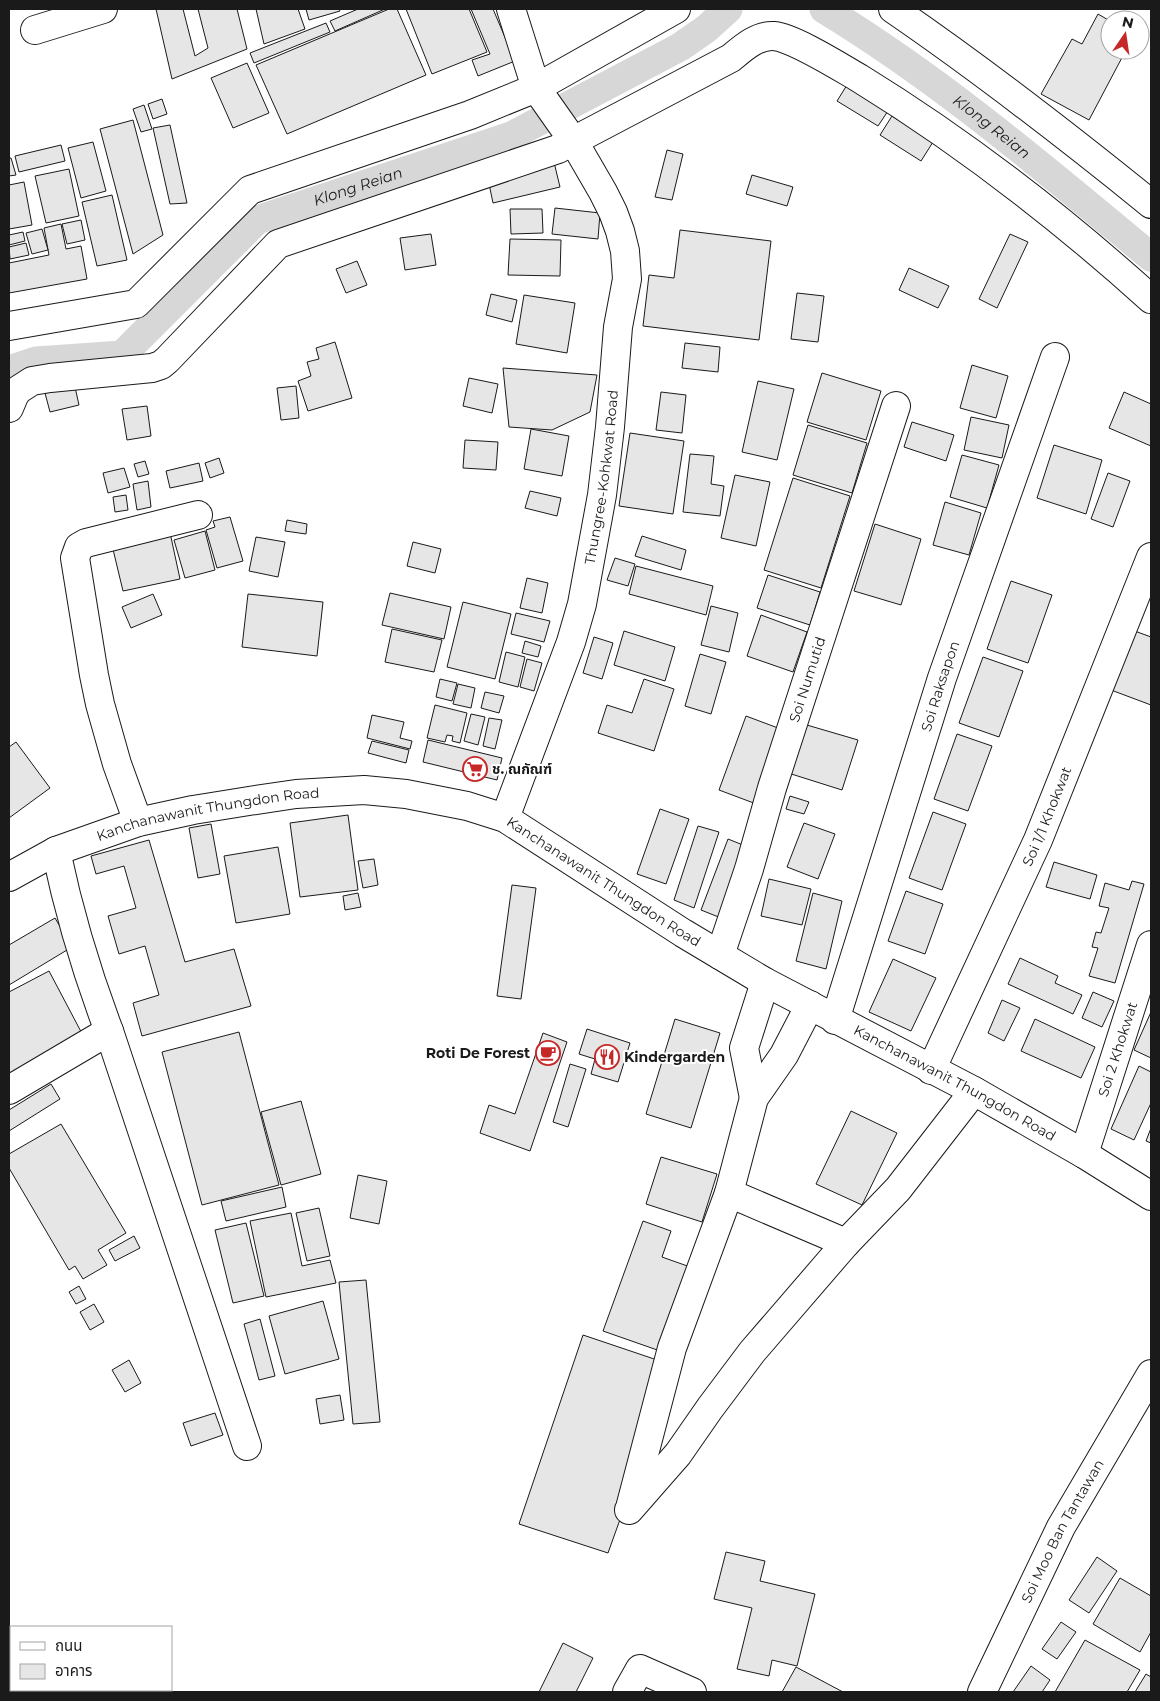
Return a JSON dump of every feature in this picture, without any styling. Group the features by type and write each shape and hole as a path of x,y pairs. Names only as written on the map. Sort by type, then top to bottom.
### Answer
{"street":[{"path":"35,30 103,9"},
{"name":"Thungree-Kohkwat Road","path":"505,818 571,642 582,604 602,495 610,428 618,327 627,279 625,251 620,231 603,192 572,140 536,88 511,9"},
{"path":"9,326 136,304 250,190 470,115 536,88 676,9"},
{"path":"893,9 929,19 1028,107 1151,203"},
{"path":"9,408 18,390 32,381 152,368 161,365 278,244 558,150 572,140 731,58 756,40 768,37 783,38 845,70 914,112 982,160 1058,220 1151,299"},
{"name":"Soi Raksapon","path":"835,1020 942,678 1054,356"},
{"name":"Soi Numutid","path":"720,955 896,406"},
{"path":"138,822 110,745 100,704 75,558 79,546 86,543 198,515"},
{"name":"Soi 1/1 Khokwat","path":"931,1070 1038,840 1151,557"},
{"name":"Kanchanawanit Thungdon Road","path":"9,877 56,851 138,822 193,810 296,794 364,790 406,794 446,801 505,818 683,933 765,982 974,1091 1084,1154 1151,1196"},
{"path":"56,851 64,888 89,978 109,1031 247,1446"},
{"name":"Soi 2 Khokwat","path":"1084,1154 1151,945"},
{"path":"754,1098 744,1048 765,982"},
{"path":"810,1005 784,1055 754,1098 729,1192 672,1348 629,1510 678,1454 752,1352 846,1243 898,1189 974,1091"},
{"path":"9,1090 109,1031"},
{"path":"729,1192 846,1243"},
{"name":"Soi Moo Ban Tantawan","path":"982,1692 1061,1527 1151,1374"},
{"path":"627,1692 640,1669 692,1692"}],"building":[{"path":"156,9 183,9 195,56 208,48 198,9 237,9 247,49 172,79"},
{"path":"256,9 298,9 305,29 264,44"},
{"path":"306,9 339,9 340,11 309,20"},
{"path":"358,9 385,9 335,31 330,21"},
{"path":"389,9 397,9 426,75 287,134 256,65"},
{"path":"406,9 469,9 487,52 432,74"},
{"path":"471,9 493,9 515,61 478,76 472,60 490,54"},
{"path":"1098,14 1100,15 1100,60 1121,60 1089,120 1041,94 1072,39 1082,44"},
{"path":"326,23 330,32 254,63 250,53"},
{"path":"247,63 269,113 233,128 211,78"},
{"path":"847,85 888,111 878,126 837,101"},
{"path":"162,99 167,114 153,119 148,104"},
{"path":"144,105 152,129 141,132 133,109"},
{"path":"892,116 933,142 921,161 880,135"},
{"path":"133,120 163,235 133,254 100,129"},
{"path":"170,125 187,203 170,204 153,128"},
{"path":"93,142 106,191 81,198 68,148"},
{"path":"61,145 65,161 19,172 15,156"},
{"path":"667,150 683,154 672,200 655,197"},
{"path":"9,158 11,158 16,175 9,176"},
{"path":"553,158 560,187 493,203 487,174"},
{"path":"69,169 79,216 46,223 35,176"},
{"path":"752,175 793,187 787,206 746,194"},
{"path":"24,182 32,225 9,229 9,185"},
{"path":"112,195 127,260 97,266 82,202"},
{"path":"555,208 600,213 598,239 552,234"},
{"path":"510,209 542,209 543,233 511,234"},
{"path":"81,220 85,240 67,244 62,224"},
{"path":"61,224 66,249 81,246 87,279 9,293 9,263 49,255 44,228"},
{"path":"42,229 48,250 32,254 26,233"},
{"path":"680,230 771,241 759,340 643,326 649,275 674,278"},
{"path":"23,232 25,241 9,245 9,235"},
{"path":"431,234 436,265 405,270 400,238"},
{"path":"1010,234 1028,242 997,308 979,299"},
{"path":"510,239 561,240 560,276 508,275"},
{"path":"26,243 29,255 10,259 9,247"},
{"path":"357,261 367,285 346,293 336,269"},
{"path":"909,268 949,286 938,308 899,290"},
{"path":"797,293 824,296 818,342 791,339"},
{"path":"491,294 517,300 512,322 486,315"},
{"path":"524,295 575,303 567,353 516,344"},
{"path":"335,342 352,398 308,411 298,381 311,376 307,362 319,359 316,348"},
{"path":"685,343 720,347 718,372 682,368"},
{"path":"972,365 1008,376 996,418 960,408"},
{"path":"503,368 597,375 590,412 552,430 509,427"},
{"path":"822,373 881,391 866,440 807,422"},
{"path":"469,378 498,384 492,413 463,406"},
{"path":"758,381 794,389 777,460 742,452"},
{"path":"296,386 299,418 281,420 277,388"},
{"path":"75,387 79,405 50,412 45,393"},
{"path":"661,392 686,395 682,433 656,430"},
{"path":"1124,392 1151,404 1151,446 1109,428"},
{"path":"147,406 151,436 127,440 122,409"},
{"path":"971,417 1009,425 1002,458 964,450"},
{"path":"912,422 954,435 946,461 904,447"},
{"path":"808,425 867,443 852,493 793,475"},
{"path":"531,429 569,436 562,476 524,469"},
{"path":"630,433 684,441 673,514 619,506"},
{"path":"465,440 498,442 496,470 463,468"},
{"path":"1054,445 1102,460 1086,514 1037,498"},
{"path":"690,454 714,456 711,484 724,486 720,516 683,512"},
{"path":"962,455 999,465 987,508 950,497"},
{"path":"219,458 224,473 210,478 205,463"},
{"path":"145,461 149,474 138,477 134,464"},
{"path":"199,463 203,481 170,488 166,471"},
{"path":"124,468 130,487 108,493 103,473"},
{"path":"1108,473 1130,481 1113,527 1091,519"},
{"path":"735,475 770,482 756,546 721,538"},
{"path":"793,478 850,496 821,588 764,570"},
{"path":"148,481 151,507 137,510 133,484"},
{"path":"530,491 561,498 557,516 525,508"},
{"path":"126,495 128,510 115,512 113,497"},
{"path":"945,502 981,513 969,555 933,545"},
{"path":"230,517 243,561 217,568 206,530 215,527 213,521"},
{"path":"287,520 307,524 306,534 285,531"},
{"path":"875,524 921,539 901,605 854,591"},
{"path":"169,528 180,579 123,591 111,541"},
{"path":"205,531 215,570 185,578 174,540"},
{"path":"642,536 686,550 681,570 635,556"},
{"path":"256,537 285,542 278,577 249,571"},
{"path":"413,542 441,549 435,573 407,566"},
{"path":"615,558 635,564 628,586 607,580"},
{"path":"636,566 713,586 706,615 629,594"},
{"path":"768,575 820,592 810,625 757,608"},
{"path":"527,578 548,583 542,613 520,608"},
{"path":"1011,581 1052,595 1028,663 987,649"},
{"path":"390,593 451,607 444,639 382,625"},
{"path":"153,594 162,615 131,628 122,607"},
{"path":"248,594 323,602 317,656 242,647"},
{"path":"463,602 511,614 495,679 447,667"},
{"path":"711,606 738,613 729,652 701,645"},
{"path":"516,613 550,621 544,642 511,634"},
{"path":"761,615 807,632 793,672 747,656"},
{"path":"392,629 442,640 434,672 385,662"},
{"path":"1132,630 1151,637 1151,705 1111,690"},
{"path":"624,631 675,647 665,681 614,665"},
{"path":"594,637 613,643 602,679 583,673"},
{"path":"525,641 541,646 538,657 522,653"},
{"path":"506,652 525,657 518,687 499,682"},
{"path":"700,654 726,662 711,714 685,706"},
{"path":"983,657 1023,671 999,737 959,723"},
{"path":"527,659 542,663 534,691 520,687"},
{"path":"440,679 457,683 452,701 436,697"},
{"path":"644,679 674,689 654,751 598,733 607,705 632,713"},
{"path":"458,684 475,688 471,708 453,704"},
{"path":"485,692 504,696 499,713 481,708"},
{"path":"435,705 467,713 460,743 452,741 453,736 447,735 445,742 427,738"},
{"path":"471,714 485,717 478,745 464,741"},
{"path":"372,715 404,722 400,738 412,741 410,749 367,738"},
{"path":"746,716 794,734 767,808 719,790"},
{"path":"489,718 502,720 495,749 483,746"},
{"path":"800,723 858,740 842,790 785,772"},
{"path":"957,734 992,746 968,811 934,799"},
{"path":"428,740 502,758 497,780 423,762"},
{"path":"372,741 409,750 406,763 368,753"},
{"path":"16,742 50,788 9,818 9,747"},
{"path":"790,796 809,802 804,814 786,809"},
{"path":"660,809 689,819 666,884 637,874"},
{"path":"933,812 966,824 942,890 909,878"},
{"path":"348,815 358,890 300,897 290,823"},
{"path":"804,823 835,834 818,879 787,867"},
{"path":"211,824 220,874 198,878 189,828"},
{"path":"698,826 719,832 694,908 674,900"},
{"path":"728,839 753,849 726,920 701,910"},
{"path":"149,840 185,962 234,949 251,1006 142,1036 133,1003 159,995 145,946 119,954 108,916 136,908 124,866 96,874 91,856"},
{"path":"278,847 290,914 236,923 224,856"},
{"path":"374,859 378,885 363,888 358,861"},
{"path":"1054,862 1097,875 1090,899 1046,887"},
{"path":"769,879 811,889 802,925 761,916"},
{"path":"1132,881 1144,884 1115,983 1089,976 1098,948 1092,947 1096,932 1101,933 1109,908 1099,906 1105,883 1129,890"},
{"path":"512,885 536,888 521,999 497,996"},
{"path":"906,891 943,904 925,954 888,941"},
{"path":"358,893 361,907 345,910 343,896"},
{"path":"813,893 842,901 826,969 796,961"},
{"path":"55,918 72,947 9,985 9,945"},
{"path":"1020,958 1058,976 1055,983 1082,995 1073,1014 1008,984"},
{"path":"893,959 936,978 911,1031 869,1012"},
{"path":"49,971 87,1043 9,1085 9,992"},
{"path":"1093,992 1114,1001 1102,1027 1082,1018"},
{"path":"1002,1000 1020,1008 1004,1041 988,1033"},
{"path":"1151,1012 1151,1058 1134,1050"},
{"path":"675,1019 720,1033 691,1128 646,1114"},
{"path":"1035,1019 1095,1047 1081,1078 1021,1051"},
{"name":"Kindergarden","path":"587,1029 630,1043 618,1082 591,1074 595,1059 579,1054"},
{"path":"239,1032 279,1185 202,1205 162,1052"},
{"path":"543,1033 567,1042 530,1151 480,1133 489,1105 515,1114"},
{"path":"570,1064 586,1069 568,1127 553,1122"},
{"path":"1139,1066 1151,1072 1151,1103 1134,1140 1111,1129"},
{"path":"51,1084 60,1099 9,1131 9,1110"},
{"path":"301,1101 321,1174 281,1185 261,1112"},
{"path":"851,1111 897,1133 862,1205 816,1184"},
{"path":"61,1124 126,1233 98,1250 107,1265 83,1279 75,1266 69,1270 9,1168 9,1154"},
{"path":"1151,1128 1151,1143 1146,1141"},
{"path":"661,1157 717,1174 702,1222 646,1204"},
{"path":"358,1175 387,1181 379,1224 350,1218"},
{"path":"282,1187 286,1207 226,1221 221,1201"},
{"path":"319,1208 330,1256 307,1261 296,1213"},
{"path":"291,1213 302,1266 330,1260 336,1283 266,1297 250,1221"},
{"path":"643,1221 671,1231 662,1257 693,1268 663,1352 603,1331"},
{"path":"246,1223 264,1296 233,1303 215,1230"},
{"path":"134,1236 140,1248 115,1261 109,1250"},
{"path":"366,1280 380,1422 353,1424 339,1282"},
{"path":"79,1286 86,1299 76,1304 69,1292"},
{"path":"323,1301 339,1359 285,1374 269,1316"},
{"path":"94,1304 104,1322 90,1330 80,1312"},
{"path":"260,1319 275,1376 259,1380 244,1324"},
{"path":"583,1335 675,1366 608,1553 519,1524"},
{"path":"129,1360 141,1383 125,1392 112,1370"},
{"path":"340,1395 344,1420 320,1424 316,1399"},
{"path":"215,1413 223,1435 191,1446 183,1423"},
{"path":"726,1552 765,1561 760,1581 815,1594 797,1666 772,1660 769,1676 737,1669 752,1608 714,1599"},
{"path":"1097,1557 1117,1571 1089,1613 1069,1600"},
{"path":"1120,1578 1151,1596 1151,1632 1140,1652 1093,1624"},
{"path":"1061,1622 1076,1632 1057,1659 1042,1649"},
{"path":"1085,1640 1140,1670 1127,1692 1055,1692"},
{"path":"563,1643 593,1658 576,1692 539,1692"},
{"path":"1031,1666 1050,1680 1042,1692 1013,1692"},
{"path":"796,1667 843,1692 782,1692"},
{"path":"1146,1674 1151,1677 1151,1692 1135,1692"}],"waterway":[{"name":"Klong Reian","path":"9,370 36,361 122,355 257,220 511,136 680,47 706,29 728,9"},
{"name":"Klong Reian","path":"824,9 910,65 992,127 1151,257"}],"place":[{"name":"ช. ณกัณฑ์","path":"475,769"},
{"name":"Roti De Forest","path":"548,1053"},
{"name":"Kindergarden","path":"607,1057"}]}
